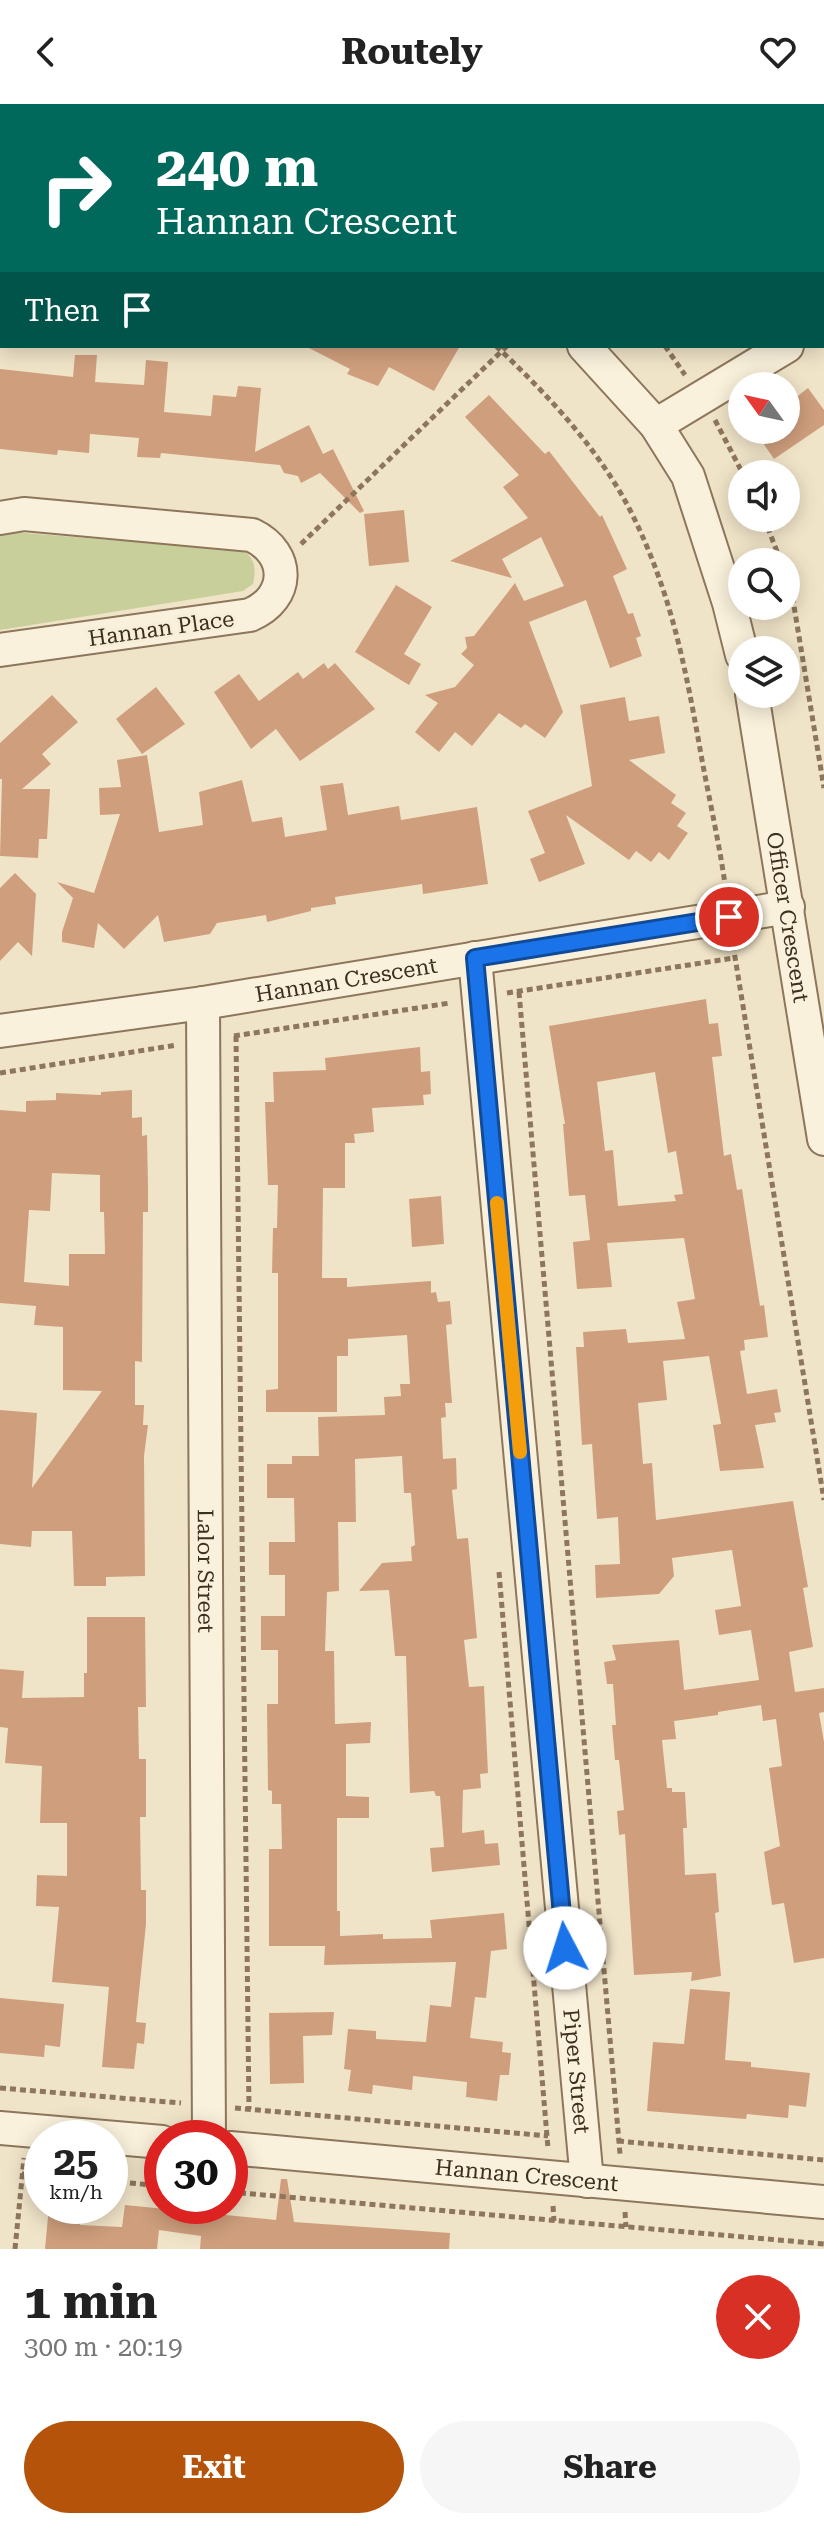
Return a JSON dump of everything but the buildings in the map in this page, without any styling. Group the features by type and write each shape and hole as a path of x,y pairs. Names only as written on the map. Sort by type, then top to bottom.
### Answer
{"street":[{"path":"586,348 656,425 688,476 737,636"},
{"path":"656,425 784,348"},
{"path":"0,518 24,514 241,533 264,541 274,551 280,564"},
{"name":"Hannan Place","path":"0,650 250,615 269,603 276,593 280,564"},
{"name":"Officer Crescent","path":"754,708 824,1139"},
{"name":"Hannan Crescent","path":"0,1031 203,1003 788,907"},
{"name":"Piper Street","path":"475,958 587,2181"},
{"name":"Lalor Street","path":"203,1003 209,2120"},
{"path":"13,2129 144,2140"},
{"name":"Hannan Crescent","path":"248,2150 824,2202"}],"path":[{"path":"280,564 502,348 576,430 629,508 653,561 671,609 687,669 724,877"},
{"path":"796,620 824,788"},
{"path":"626,2227 519,992 734,958 824,1500"},
{"path":"249,2109 236,1036 450,1003 451,1018"},
{"path":"0,1073 172,1046"},
{"path":"498,1569 554,2221"},
{"path":"0,2088 824,2160"},
{"path":"13,2129 22,2174 15,2249"},
{"path":"248,2194 824,2244"}],"green space":[{"path":"0,531 245,551 255,574 253,584 243,591 0,630"}],"slow traffic":[{"path":"497,1203 520,1452"}],"route":[{"path":"565,1948 475,958 729,917"}]}
